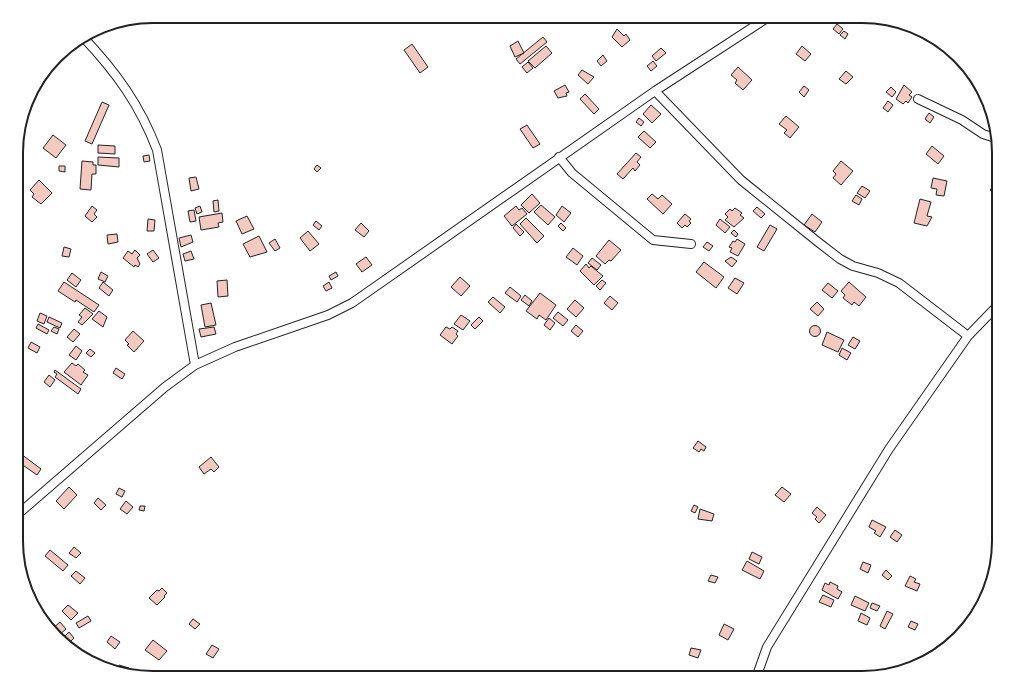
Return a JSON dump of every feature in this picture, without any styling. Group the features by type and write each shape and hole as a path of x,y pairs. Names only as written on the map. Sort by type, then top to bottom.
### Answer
{"street":[{"path":"23,510 165,387 195,365 235,347 328,315 352,303 655,90 759,23"},
{"path":"87,41 122,82 146,122 157,150 195,365"},
{"path":"655,90 741,180 818,242 840,259 853,266 878,273 899,283 968,336"},
{"path":"918,99 962,120 983,134 991,137"},
{"path":"559,157 572,173 625,219 653,240 691,244"},
{"path":"758,671 767,647 897,438 968,336 992,311"}],"building":[{"path":"837,24 843,29 839,34 833,29"},
{"path":"617,29 624,36 626,34 630,40 622,47 612,37"},
{"path":"844,31 848,34 845,39 840,35"},
{"path":"543,37 547,42 520,64 516,59"},
{"path":"518,41 524,53 515,57 510,46"},
{"path":"412,44 428,67 420,73 404,50"},
{"path":"546,46 552,53 535,68 528,61"},
{"path":"802,46 811,54 805,61 796,54"},
{"path":"661,48 666,53 656,61 652,56"},
{"path":"603,55 607,61 601,66 597,61"},
{"path":"653,61 657,66 651,71 647,66"},
{"path":"528,62 533,68 527,73 522,67"},
{"path":"738,67 752,80 743,90 735,83 737,80 731,75"},
{"path":"582,70 594,77 588,84 578,75"},
{"path":"846,71 853,77 846,84 839,79"},
{"path":"565,85 569,92 566,93 567,96 558,98 554,91"},
{"path":"904,85 912,92 909,95 912,97 908,103 906,101 903,104 896,99"},
{"path":"804,86 809,90 804,97 799,92"},
{"path":"891,87 896,92 892,97 886,92"},
{"path":"585,94 599,109 594,114 580,99"},
{"path":"888,101 893,105 888,112 883,108"},
{"path":"102,102 109,105 92,144 85,141"},
{"path":"651,105 661,114 652,123 643,114"},
{"path":"929,113 934,117 930,123 925,119"},
{"path":"786,116 799,127 790,138 784,133 787,130 779,124"},
{"path":"639,118 644,122 641,126 636,122"},
{"path":"527,125 540,144 533,148 520,129"},
{"path":"644,131 656,142 650,148 638,137"},
{"path":"53,135 66,145 56,158 43,148"},
{"path":"98,145 115,146 115,154 98,153"},
{"path":"932,146 944,156 938,164 926,154"},
{"path":"636,153 641,157 637,162 640,165 635,171 633,168 623,179 617,174"},
{"path":"149,155 150,161 144,162 143,156"},
{"path":"98,157 119,158 119,167 98,165"},
{"path":"82,161 93,162 93,165 96,165 96,174 92,174 91,190 80,189"},
{"path":"841,161 853,171 841,185 833,178 836,174 833,171"},
{"path":"317,165 321,168 317,172 314,169"},
{"path":"59,166 65,166 65,172 59,171"},
{"path":"196,177 199,189 191,191 189,178"},
{"path":"933,178 947,181 944,196 936,195 937,189 931,188"},
{"path":"39,180 52,193 41,204 32,197 34,194 30,190"},
{"path":"862,186 870,191 865,198 857,193"},
{"path":"532,194 540,203 529,213 521,205"},
{"path":"652,194 658,199 662,195 672,204 663,214 647,199"},
{"path":"856,195 862,199 859,205 852,201"},
{"path":"920,199 931,202 927,216 932,217 927,226 914,223"},
{"path":"218,200 219,211 214,212 213,201"},
{"path":"541,205 555,217 548,225 534,212"},
{"path":"92,206 97,210 94,214 97,217 92,222 85,216"},
{"path":"200,206 202,212 197,214 195,208"},
{"path":"516,206 519,210 522,208 527,214 512,226 504,216"},
{"path":"562,206 571,213 564,222 556,215"},
{"path":"757,207 765,214 761,218 753,211"},
{"path":"735,208 742,213 740,215 744,218 734,227 725,220 728,217 725,214 730,209 732,211"},
{"path":"194,210 196,221 190,222 188,211"},
{"path":"222,213 223,222 218,223 219,227 201,230 199,217"},
{"path":"685,214 691,219 689,221 691,223 687,227 685,225 682,228 677,223"},
{"path":"812,214 822,222 815,232 804,225"},
{"path":"247,216 254,229 242,234 236,221"},
{"path":"526,218 544,236 537,243 520,224"},
{"path":"148,219 155,220 154,231 147,231"},
{"path":"720,219 730,227 725,233 716,225"},
{"path":"316,221 322,226 319,230 313,225"},
{"path":"361,223 369,231 364,237 355,230"},
{"path":"561,223 566,228 563,231 558,226"},
{"path":"516,224 524,232 520,236 513,228"},
{"path":"770,225 777,229 764,251 757,247"},
{"path":"734,230 738,234 736,237 731,233"},
{"path":"308,231 319,244 310,251 300,238"},
{"path":"117,234 118,242 108,244 107,235"},
{"path":"191,235 193,242 181,247 179,238"},
{"path":"259,236 267,252 250,257 243,244"},
{"path":"275,239 280,248 275,251 269,243"},
{"path":"737,239 745,244 738,256 730,252 732,248 729,247 733,241 735,242"},
{"path":"609,240 621,250 611,261 609,260 605,264 596,256"},
{"path":"707,242 713,246 709,251 703,247"},
{"path":"64,247 71,249 69,257 62,256"},
{"path":"573,248 583,256 577,265 566,257"},
{"path":"135,250 140,255 137,258 140,264 138,267 135,265 134,267 123,258 128,251 132,254"},
{"path":"153,250 159,258 153,262 147,254"},
{"path":"191,251 194,259 185,261 183,254"},
{"path":"366,257 372,265 362,272 356,264"},
{"path":"731,257 737,261 732,267 725,261"},
{"path":"592,258 601,265 597,270 588,263"},
{"path":"704,262 724,277 716,288 696,272"},
{"path":"586,264 589,268 591,266 603,276 594,285 580,271"},
{"path":"101,272 108,276 105,282 98,279"},
{"path":"336,272 338,276 331,280 329,276"},
{"path":"72,273 81,280 76,287 67,280"},
{"path":"460,277 470,286 461,296 451,287"},
{"path":"735,278 744,283 737,294 728,288"},
{"path":"227,280 228,296 218,297 217,281"},
{"path":"602,280 606,283 600,290 596,286"},
{"path":"64,282 99,305 94,312 76,300 75,302 58,291"},
{"path":"103,282 113,290 109,296 99,288"},
{"path":"329,282 332,288 326,291 323,286"},
{"path":"849,282 866,297 859,306 854,302 852,305 843,298 845,295 841,291"},
{"path":"828,283 838,291 832,298 822,290"},
{"path":"510,287 521,296 517,302 505,293"},
{"path":"540,293 556,305 546,320 539,315 537,319 526,311"},
{"path":"525,295 532,301 529,306 521,300"},
{"path":"610,296 618,303 612,310 604,303"},
{"path":"493,297 505,307 500,313 488,302"},
{"path":"575,300 584,308 576,317 567,309"},
{"path":"817,302 824,309 818,316 810,309"},
{"path":"211,303 216,325 205,327 201,305"},
{"path":"85,308 93,314 82,325 78,322 82,317 79,315"},
{"path":"99,311 107,317 103,327 92,319"},
{"path":"558,312 568,320 563,326 553,318"},
{"path":"40,313 47,316 44,324 37,321"},
{"path":"461,315 470,321 463,330 454,324"},
{"path":"49,317 62,323 60,328 47,322"},
{"path":"479,317 483,321 475,329 471,325"},
{"path":"549,318 555,323 550,330 544,325"},
{"path":"38,324 49,330 47,334 36,328"},
{"path":"576,325 583,331 578,337 571,331"},
{"path":"815,325 819,327 821,331 819,335 815,337 811,335 809,331 811,327"},
{"path":"54,327 59,329 57,334 51,331"},
{"path":"214,327 216,334 201,337 199,329"},
{"path":"446,327 450,329 452,327 458,331 456,334 458,336 452,344 440,335"},
{"path":"74,329 80,334 73,342 67,337"},
{"path":"133,331 144,341 134,352 127,345 129,344 125,340"},
{"path":"827,332 844,340 838,352 822,345"},
{"path":"853,337 860,341 855,349 848,345"},
{"path":"31,342 40,347 37,353 28,348"},
{"path":"76,346 82,351 76,360 69,355"},
{"path":"842,348 851,353 847,360 839,355"},
{"path":"90,349 95,353 91,357 86,353"},
{"path":"72,363 76,366 78,364 85,370 83,372 88,375 81,385 64,372"},
{"path":"116,368 125,374 122,379 113,373"},
{"path":"55,370 81,389 78,394 55,377 57,374 54,372"},
{"path":"49,375 55,380 50,387 44,382"},
{"path":"698,441 706,447 704,451 701,449 699,452 693,448"},
{"path":"23,456 41,469 37,475 23,465"},
{"path":"211,457 219,467 214,472 211,469 204,474 199,467"},
{"path":"69,487 77,495 64,509 56,501"},
{"path":"782,487 791,494 784,502 775,495"},
{"path":"119,488 125,491 122,497 116,494"},
{"path":"98,498 106,505 101,510 94,503"},
{"path":"126,501 133,507 127,514 120,509"},
{"path":"694,505 698,507 695,513 691,511"},
{"path":"140,506 145,506 144,511 139,510"},
{"path":"817,507 826,515 819,523 815,519 817,517 812,513"},
{"path":"700,509 714,514 712,521 698,519"},
{"path":"872,520 886,527 880,537 874,533 876,531 869,527"},
{"path":"895,530 902,535 897,542 890,537"},
{"path":"74,547 81,553 76,558 69,553"},
{"path":"50,550 68,565 63,571 45,556"},
{"path":"752,552 762,557 759,564 749,559"},
{"path":"747,561 764,571 760,579 742,570"},
{"path":"863,562 871,565 868,573 860,569"},
{"path":"886,570 892,576 888,580 882,575"},
{"path":"76,571 85,578 80,584 71,576"},
{"path":"711,575 718,577 715,583 708,581"},
{"path":"910,576 916,579 914,582 920,584 917,591 905,586"},
{"path":"830,582 838,586 837,589 842,592 838,599 822,590 825,583 829,585"},
{"path":"162,588 167,593 157,605 149,598 157,590 159,591"},
{"path":"823,595 834,600 831,607 819,602"},
{"path":"855,596 869,603 865,611 851,605"},
{"path":"872,603 880,606 877,611 870,608"},
{"path":"68,605 78,613 71,620 62,611"},
{"path":"887,611 893,614 885,629 880,626"},
{"path":"861,613 870,618 867,625 858,621"},
{"path":"88,616 91,621 79,628 76,623"},
{"path":"193,619 200,624 195,629 189,624"},
{"path":"911,621 918,624 915,630 908,627"},
{"path":"60,622 66,629 61,633 55,627"},
{"path":"724,624 734,629 728,640 719,635"},
{"path":"69,632 74,638 71,641 65,636"},
{"path":"111,636 120,642 115,649 107,642"},
{"path":"153,640 167,651 159,660 145,650"},
{"path":"212,645 219,649 213,658 206,654"},
{"path":"691,648 701,650 698,658 689,655"},
{"path":"119,665 129,668 127,669 118,666"}]}
